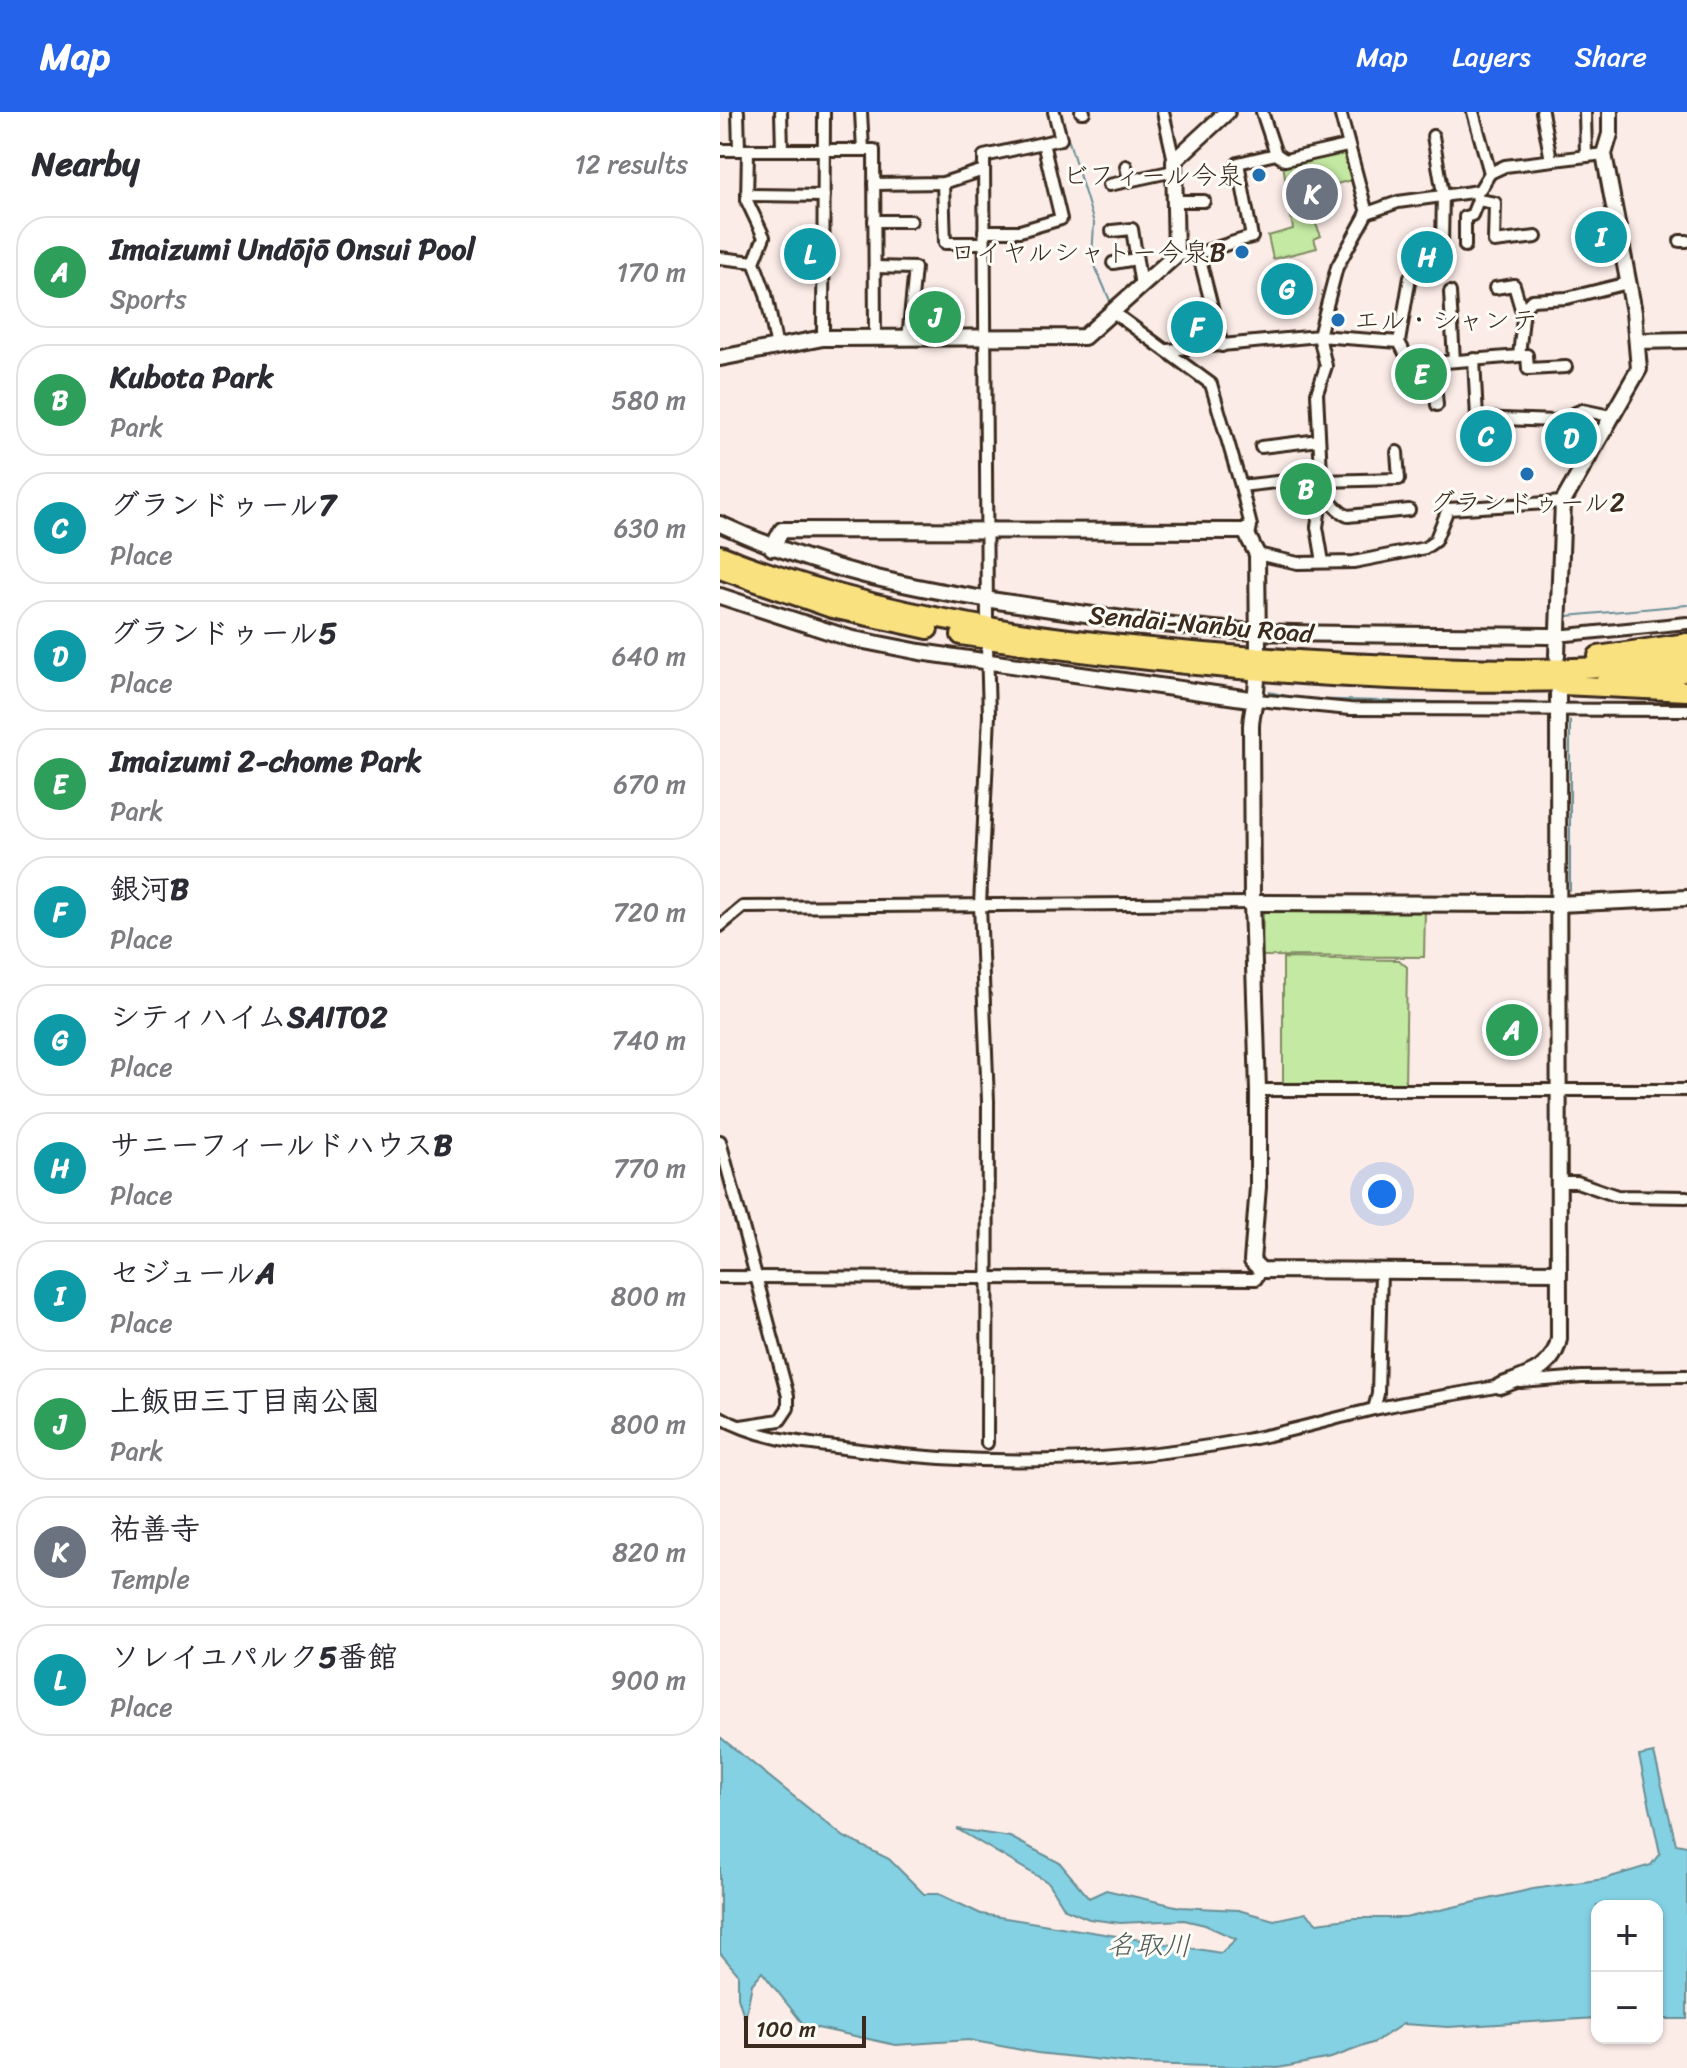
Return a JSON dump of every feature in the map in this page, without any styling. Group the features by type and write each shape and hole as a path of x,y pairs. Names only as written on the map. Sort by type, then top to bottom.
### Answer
{"highway":[{"name":"Sendai-Nanbu Road","path":"720,555 830,594 975,624 1246,657 1424,668 1573,668 1687,660"},
{"name":"Sendai-Nanbu Road","path":"720,569 832,608 992,639 1243,669 1427,680 1531,682 1687,673"},
{"path":"1424,668 1575,658 1687,643"},
{"path":"1531,682 1609,690 1687,691"}],"street":[{"path":"738,112 747,195 764,233 754,262 766,294 777,348"},
{"path":"781,112 782,150"},
{"path":"823,338 824,112"},
{"path":"861,112 863,150"},
{"path":"987,619 984,156 1061,139 1054,112"},
{"path":"1163,112 1174,166 1176,255"},
{"path":"1109,185 1174,166 1227,112"},
{"path":"1262,112 1276,154 1285,160 1347,146"},
{"path":"1340,112 1367,213"},
{"path":"1473,112 1490,173"},
{"path":"1542,112 1551,160"},
{"path":"1585,112 1586,156"},
{"path":"1557,655 1563,502 1639,369 1638,341 1604,154 1610,134 1610,112"},
{"path":"1433,136 1443,194 1442,243"},
{"path":"943,183 945,243 1020,231 1061,219 1043,143"},
{"path":"720,150 874,150 875,339"},
{"path":"720,358 823,338 1084,337 1176,255 1199,256 1218,245 1252,237 1238,163 1276,154"},
{"path":"1465,246 1465,217 1472,215 1477,195 1490,173 1505,166 1604,154"},
{"path":"1126,166 1129,180"},
{"path":"874,184 943,183 984,170"},
{"path":"1323,562 1317,527 1322,496 1317,393 1326,366 1319,336 1337,267 1367,213 1398,202 1443,194 1477,195 1495,203 1494,242 1536,237"},
{"path":"747,195 824,196"},
{"path":"1175,201 1204,201"},
{"path":"874,221 911,221"},
{"path":"1112,231 1132,229 1141,286"},
{"path":"1199,256 1222,346"},
{"path":"720,258 754,262"},
{"path":"1113,263 1136,259"},
{"path":"875,267 915,268 908,339"},
{"path":"1410,277 1399,342 1408,359 1433,363 1527,355 1528,369 1566,367"},
{"path":"1523,314 1532,300 1567,298 1628,283"},
{"path":"1495,288 1514,285 1523,314 1519,356"},
{"path":"1450,292 1454,361"},
{"path":"1113,312 1211,384 1241,486 1251,526 1249,536"},
{"path":"1168,350 1319,336 1399,342"},
{"path":"1638,341 1687,340"},
{"path":"1474,359 1477,418 1556,421 1582,410 1610,416"},
{"path":"1433,363 1437,405"},
{"path":"1261,447 1319,440"},
{"path":"1241,486 1321,479 1399,479 1397,452"},
{"path":"1322,496 1333,502 1339,513 1348,516 1409,510"},
{"path":"1257,554 1298,563 1354,562 1425,548 1435,541 1448,509 1563,502"},
{"path":"720,524 772,548 839,571 987,600 1097,616 1258,632 1557,636 1687,623"},
{"path":"772,548 782,530 1245,531 1257,554 1258,649"},
{"path":"720,596 849,638 989,665 1257,700 1350,709 1687,710"},
{"path":"987,646 989,665 980,905 988,1101 987,1443"},
{"path":"1257,677 1257,700 1251,726 1252,903 1258,1090 1258,1187 1252,1261 1261,1270 1559,1272"},
{"path":"1500,1386 1540,1370 1557,1351 1561,1182 1558,1089 1558,694"},
{"path":"720,926 743,907 1558,904 1687,898"},
{"path":"1258,1090 1687,1090"},
{"path":"720,1141 788,1408 780,1420 738,1427"},
{"path":"1561,1182 1577,1182 1617,1196 1687,1197"},
{"path":"720,1277 1256,1279 1261,1270"},
{"path":"1374,1409 1378,1394 1381,1271"},
{"path":"720,1417 738,1427 776,1438 904,1456 1016,1461 1188,1449 1256,1438 1374,1409 1500,1386 1582,1377 1687,1376"}],"green space":[{"path":"1346,151 1352,180 1324,187 1322,181 1300,187 1321,236 1314,239 1317,248 1273,259 1268,236 1293,229 1283,164"},
{"path":"1263,909 1425,910 1424,957 1262,956"},
{"path":"1283,958 1399,960 1407,967 1405,1086 1283,1086"}],"water":[{"name":"名取川","path":"720,1737 844,1837 889,1859 924,1894 939,1894 981,1914 1221,1953 1236,1939 1205,1925 1184,1920 1120,1923 1089,1919 1065,1909 1049,1883 957,1829 1010,1837 1060,1863 1089,1898 1106,1890 1180,1907 1238,1910 1274,1920 1306,1913 1317,1923 1355,1918 1405,1918 1533,1889 1604,1879 1651,1865 1660,1853 1639,1756 1654,1753 1676,1844 1687,1846 1687,2019 1663,2019 1663,1900 1591,1900 1591,2018 1448,2027 1403,2024 1375,2042 1331,2058 1278,2068 1140,2064 1037,2053 969,2040 896,2045 804,2025 762,1972 752,1984 745,2020 738,1997 738,1974 720,1953"}],"waterway":[{"path":"1060,112 1094,223 1092,259 1111,303"},
{"path":"1567,623 1567,616 1687,605"},
{"path":"1269,692 1300,699 1509,704"},
{"path":"1600,705 1687,704"},
{"path":"1570,721 1570,890"},
{"path":"1570,1095 1687,1095"}],"place":[{"name":"ビフィール今泉","path":"1259,175"},
{"name":"祐善寺","path":"1312,194"},
{"name":"セジュールA","path":"1601,237"},
{"name":"ロイヤルシャトー今泉B","path":"1242,252"},
{"name":"ソレイユパルク5番館","path":"810,254"},
{"name":"サニーフィールドハウスB","path":"1427,257"},
{"name":"シティハイムSAITO2","path":"1287,289"},
{"name":"上飯田三丁目南公園","path":"935,317"},
{"name":"エル・シャンテ","path":"1338,320"},
{"name":"銀河B","path":"1197,327"},
{"name":"Imaizumi 2-chome Park","path":"1421,374"},
{"name":"グランドゥール7","path":"1486,436"},
{"name":"グランドゥール5","path":"1571,438"},
{"name":"グランドゥール2","path":"1527,474"},
{"name":"Kubota Park","path":"1306,489"},
{"name":"Imaizumi Undōjō Onsui Pool","path":"1512,1030"}]}
